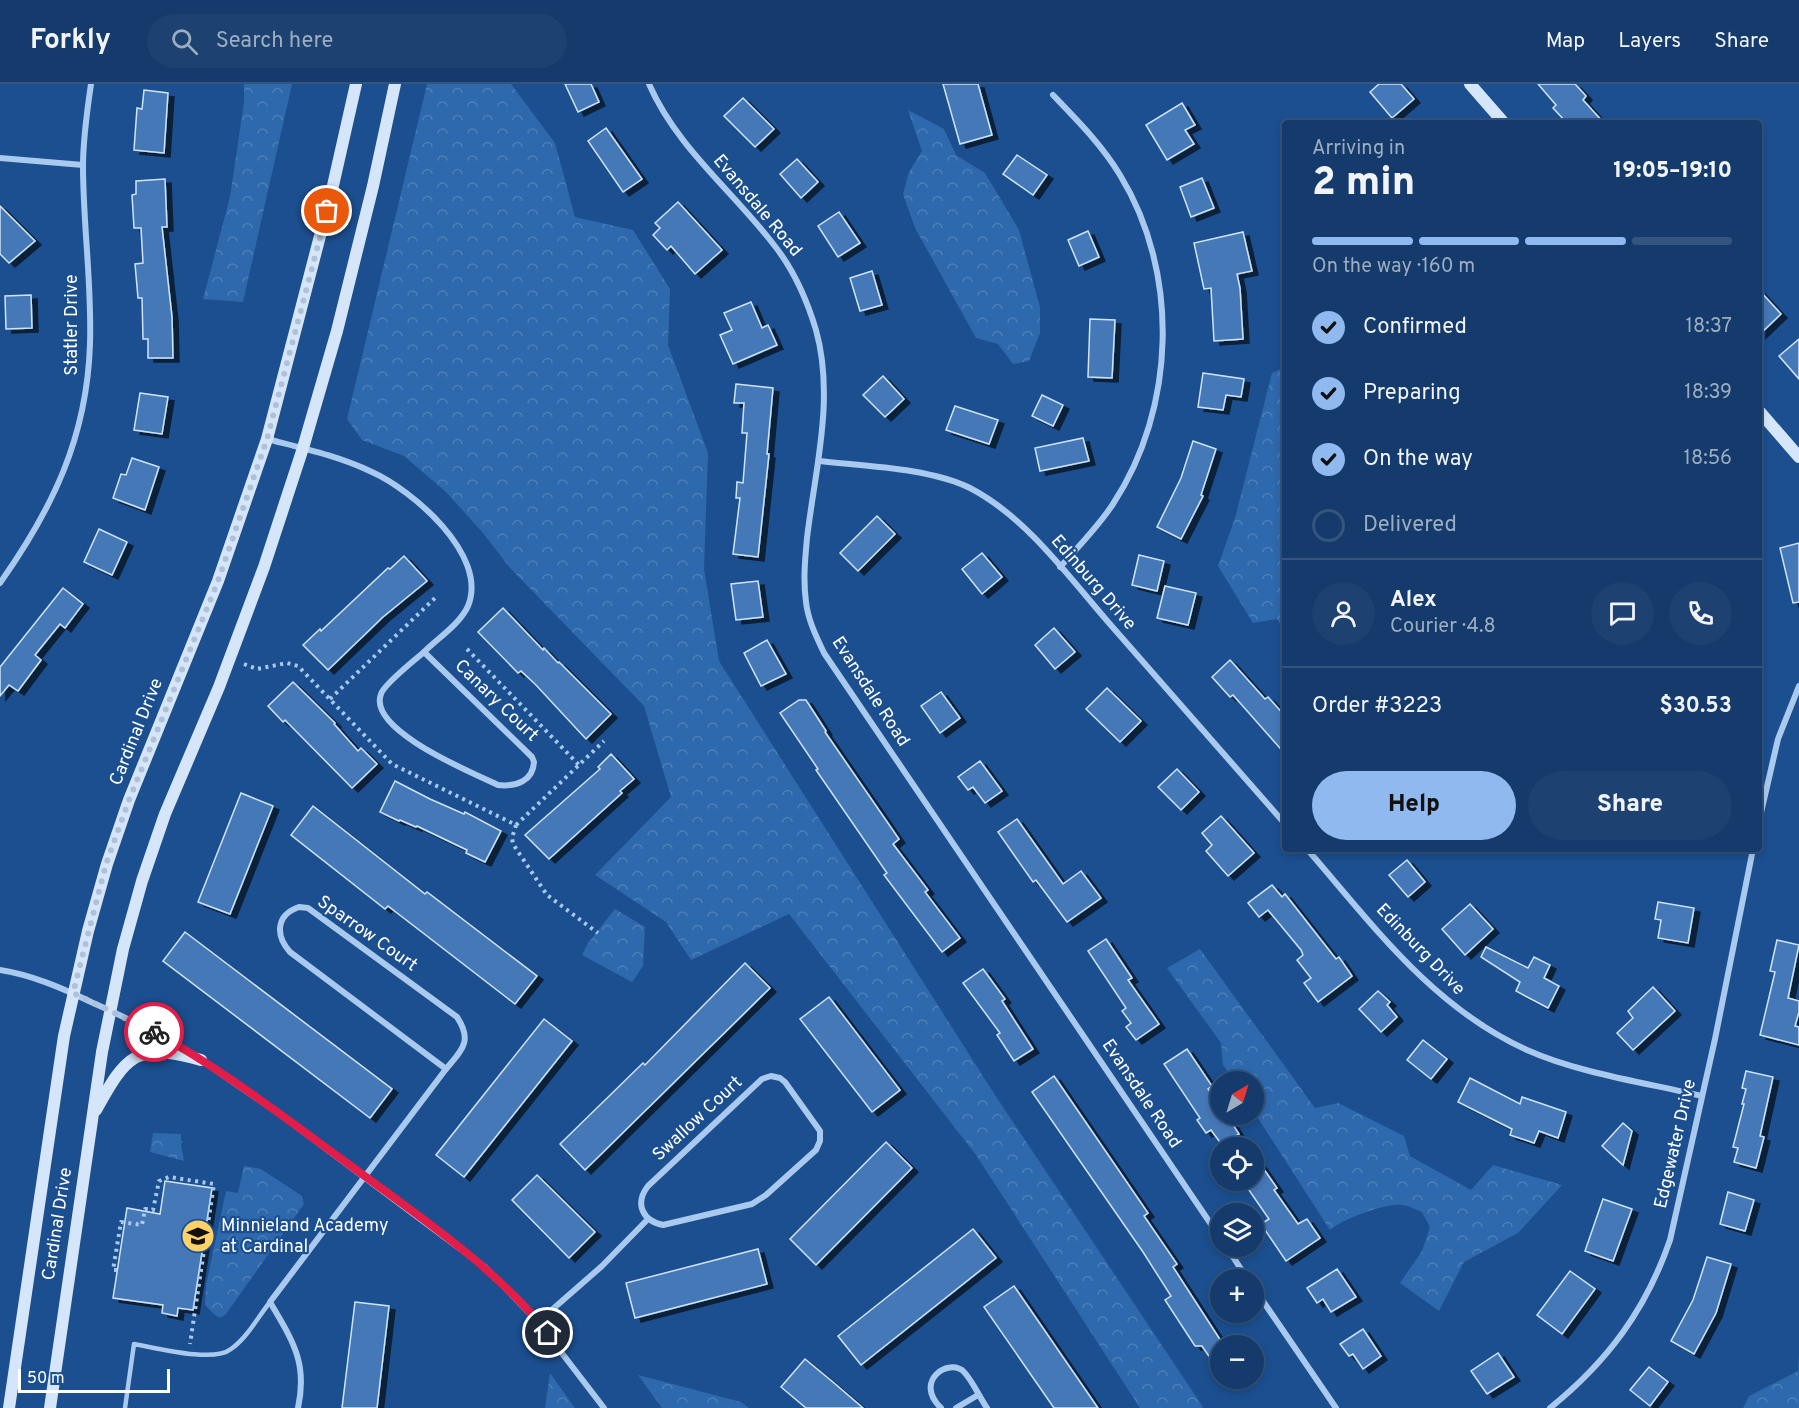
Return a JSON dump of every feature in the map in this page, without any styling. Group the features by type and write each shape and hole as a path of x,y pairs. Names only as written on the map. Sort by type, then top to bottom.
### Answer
{"main road":[{"name":"Cardinal Drive","path":"9,1408 64,1036 106,864 218,581 267,439 329,201 356,84"},
{"name":"Cardinal Drive","path":"50,1408 109,1010 123,949 142,881 165,814 219,687 264,567 303,448 337,331 396,84"},
{"path":"1470,84 1501,120"},
{"path":"1762,414 1799,456"},
{"path":"93,1116 116,1074 132,1059 148,1053 160,1052 182,1054 201,1060"}],"street":[{"name":"Statler Drive","path":"0,583 33,536 65,470 78,428 86,386 90,343 83,165 92,84"},
{"name":"Evansdale Road","path":"649,84 671,124 687,146 774,245 790,268 806,299 817,332 822,359 824,393 819,461 809,523 804,577 806,603 812,629 824,653 1210,1223"},
{"path":"1053,94 1099,145 1120,176 1137,208 1151,243 1163,309 1163,346 1158,386 1149,425 1138,455 1114,503 1060,567"},
{"path":"0,158 83,165"},
{"name":"Canary Court","path":"267,439 303,448 387,479 420,505 462,551 469,567 471,586 466,609 458,620 383,690 379,705 382,712 409,740 420,747 498,785 510,786 524,781 533,773 532,757 424,652"},
{"name":"Edinburg Drive","path":"819,461 940,477 968,487 994,502 1017,520 1060,567 1282,820"},
{"path":"1763,780 1799,686"},
{"name":"Edinburg Drive","path":"1310,852 1425,983 1457,1009 1491,1032 1528,1050 1567,1064 1702,1096"},
{"name":"Edgewater Drive","path":"1550,1408 1594,1368 1620,1335 1650,1291 1670,1240 1752,852"},
{"name":"Sparrow Court","path":"270,1302 464,1047 465,1036 463,1027 456,1017 308,908 299,906 288,911 282,919 279,933 283,944 290,952 446,1069"},
{"path":"0,970 30,976 73,993 176,1044 281,1115 486,1268 538,1322 604,1408"},
{"name":"Swallow Court","path":"771,1076 785,1082 820,1131 820,1141 816,1149 753,1204 663,1225 648,1219 642,1211 641,1201 648,1186 762,1079 771,1076"},
{"path":"538,1322 602,1266 648,1219"},
{"path":"270,1302 292,1338 299,1359 301,1377 298,1408"},
{"path":"1264,1303 1336,1408"},
{"path":"941,1408 930,1394 930,1385 935,1376 946,1368 956,1367 964,1372 987,1408"},
{"path":"956,1408 978,1395"}],"lane":[{"path":"125,1408 134,1344 215,1356 231,1350 270,1302"}],"path":[{"path":"330,699 436,597"},
{"path":"467,649 579,765"},
{"path":"243,664 256,669 287,663 298,666"},
{"path":"516,825 512,838 513,844 547,895 598,933"},
{"path":"117,1270 113,1270 121,1222 142,1225 145,1209 153,1209 159,1181 169,1177 214,1184 189,1353"}],"green space":[{"path":"244,84 292,84 243,302 203,299 230,197 244,102"},
{"path":"427,84 511,84 555,143 575,217 633,230 670,289 668,345 708,453 704,569 719,661 995,1095 1202,1408 1140,1408 976,1155 789,914 691,960 666,922 595,875 671,797 644,706 510,568 483,533 446,492 404,456 362,440 347,419"},
{"path":"908,110 944,129 956,155 985,173 1019,230 1040,307 1040,333 1029,361 1013,364 998,344 976,338 915,228 903,194 909,172 922,151"},
{"path":"1282,368 1282,626 1277,619 1253,623 1218,566 1235,518 1272,373"},
{"path":"615,909 645,927 643,966 632,982 582,955 588,943"},
{"path":"1200,949 1315,1108 1338,1103 1404,1136 1410,1156 1471,1190 1493,1165 1562,1185 1518,1233 1464,1262 1439,1311 1400,1283 1422,1251 1430,1227 1422,1212 1403,1205 1387,1206 1354,1216 1330,1230 1262,1125 1264,1071 1227,1071 1223,1065 1221,1043 1167,968"},
{"path":"153,1133 181,1134 184,1161 150,1152"},
{"path":"244,1166 261,1169 302,1196 304,1204 226,1314 220,1318 205,1305 206,1285 226,1191 238,1193"},
{"path":"1799,1354 1799,1408 1743,1408 1749,1396 1798,1371"},
{"path":"550,1373 575,1408 545,1408"},
{"path":"638,1375 741,1402 749,1408 662,1408"}],"building":[{"path":"565,84 591,84 599,102 578,112"},
{"path":"943,84 978,84 992,135 960,144"},
{"path":"1379,84 1401,84 1414,99 1392,118 1370,92"},
{"path":"1538,84 1575,84 1586,96 1583,100 1601,120 1564,120 1553,108 1556,105"},
{"path":"144,90 168,93 164,153 134,150 137,108 142,109"},
{"path":"743,98 774,129 755,147 724,116"},
{"path":"1182,103 1195,125 1185,130 1194,144 1167,160 1146,125"},
{"path":"606,128 642,179 623,192 588,141"},
{"path":"1017,155 1047,175 1033,195 1003,174"},
{"path":"797,159 818,182 801,198 780,174"},
{"path":"1202,178 1214,208 1191,217 1180,187"},
{"path":"165,179 167,227 162,227 172,317 173,358 148,358 148,339 143,339 142,298 138,298 135,264 143,263 141,228 134,228 132,195 136,194 136,181"},
{"path":"678,202 722,250 695,274 671,246 667,250 653,235 660,228 655,223"},
{"path":"0,206 35,241 9,263 0,254"},
{"path":"839,212 860,243 838,257 818,226"},
{"path":"1088,231 1099,257 1079,266 1068,240"},
{"path":"1243,232 1252,271 1237,274 1243,339 1214,341 1211,288 1204,289 1194,243"},
{"path":"872,271 882,305 860,311 850,278"},
{"path":"1762,293 1781,314 1762,332"},
{"path":"31,295 32,328 6,329 5,296"},
{"path":"751,302 762,328 768,325 777,345 733,364 720,335 732,330 724,313"},
{"path":"1090,319 1115,320 1112,378 1088,377"},
{"path":"1799,339 1799,379 1779,356"},
{"path":"1203,373 1244,379 1241,397 1226,395 1223,410 1198,407"},
{"path":"883,376 904,399 885,417 863,395"},
{"path":"736,384 773,388 767,454 769,454 758,557 733,554 740,498 736,498 737,482 743,483 747,433 742,433 744,403 734,403"},
{"path":"140,393 168,397 162,434 134,430"},
{"path":"1042,395 1063,405 1053,426 1032,416"},
{"path":"955,406 998,420 989,444 946,430"},
{"path":"1083,438 1089,461 1040,471 1035,448"},
{"path":"1193,441 1216,449 1201,495 1203,496 1181,539 1157,527 1181,478"},
{"path":"132,458 159,467 145,510 113,498 121,474 126,475"},
{"path":"877,516 895,534 858,571 840,553"},
{"path":"99,529 127,542 112,575 84,562"},
{"path":"1799,543 1799,602 1793,603 1780,548"},
{"path":"982,553 1002,577 982,594 962,569"},
{"path":"1139,555 1164,561 1157,591 1132,585"},
{"path":"404,556 427,581 383,617 328,670 303,645"},
{"path":"758,581 763,617 736,620 731,584"},
{"path":"1165,586 1196,593 1188,625 1157,618"},
{"path":"63,588 83,604 65,628 60,624 35,655 41,660 18,691 9,685 0,696 0,667"},
{"path":"503,608 543,650 544,648 611,714 586,739 535,684 521,671 518,673 478,632"},
{"path":"1054,628 1075,652 1055,669 1035,645"},
{"path":"767,640 786,674 761,686 744,653"},
{"path":"1230,660 1265,699 1268,697 1282,713 1282,750 1233,695 1230,697 1212,677"},
{"path":"293,682 335,723 358,751 361,748 377,764 352,788 285,720 283,722 268,706"},
{"path":"1107,688 1141,721 1120,742 1086,709"},
{"path":"941,692 960,718 940,733 921,706"},
{"path":"799,700 806,700 825,732 899,839 893,844 928,890 925,892 960,938 942,952 884,875 887,873 780,713"},
{"path":"611,754 634,779 620,791 622,793 549,859 525,835 600,769 598,767"},
{"path":"980,761 1002,791 985,803 973,787 968,790 958,777"},
{"path":"1177,769 1199,792 1181,810 1158,787"},
{"path":"395,781 430,799 464,814 465,812 501,831 485,862 466,853 467,850 417,826 380,812"},
{"path":"241,793 273,806 230,914 198,902"},
{"path":"313,806 425,894 427,892 537,976 515,1004 388,906 385,909 291,835"},
{"path":"1221,816 1254,853 1228,876 1206,851 1212,845 1202,833"},
{"path":"1017,819 1063,884 1081,871 1101,898 1067,922 1036,880 1033,882 998,832"},
{"path":"1407,860 1425,882 1408,897 1389,875"},
{"path":"1272,885 1282,897 1285,894 1336,959 1339,957 1352,976 1318,1002 1304,983 1311,978 1297,960 1303,955 1301,950 1268,910 1259,917 1248,903"},
{"path":"1658,902 1694,908 1688,943 1658,938 1661,920 1655,919"},
{"path":"1470,904 1493,929 1465,955 1442,929"},
{"path":"185,932 392,1089 370,1118 163,961"},
{"path":"1106,939 1132,978 1128,980 1159,1024 1136,1040 1126,1027 1131,1023 1122,1011 1126,1008 1088,951"},
{"path":"1777,940 1799,945 1788,998 1799,1001 1795,1026 1799,1027 1799,1045 1760,1035 1775,972 1770,971"},
{"path":"1486,947 1528,968 1534,957 1550,965 1544,978 1559,986 1548,1008 1516,991 1520,982 1481,957"},
{"path":"745,963 770,988 585,1170 560,1144 643,1063 645,1065"},
{"path":"983,969 1005,999 1002,1001 1033,1049 1014,1061 997,1035 1000,1033 963,983"},
{"path":"1653,987 1675,1011 1633,1050 1617,1033 1633,1018 1628,1011"},
{"path":"1378,991 1390,1002 1387,1005 1397,1017 1381,1032 1359,1009"},
{"path":"829,997 900,1090 872,1112 800,1019"},
{"path":"544,1019 572,1041 464,1177 436,1155"},
{"path":"1423,1040 1447,1059 1431,1079 1407,1060"},
{"path":"1187,1049 1210,1083 1208,1089 1210,1092 1210,1125 1233,1125 1239,1134 1234,1137 1216,1137 1211,1130 1206,1133 1197,1120 1200,1118 1164,1064"},
{"path":"1746,1071 1773,1077 1760,1136 1764,1137 1756,1168 1734,1162 1738,1148 1733,1147 1744,1104 1742,1104 1746,1089 1742,1088"},
{"path":"1054,1076 1148,1213 1144,1216 1177,1264 1173,1267 1217,1335 1210,1335 1210,1358 1202,1346 1195,1346 1165,1300 1171,1296 1143,1252 1032,1092"},
{"path":"1470,1078 1520,1104 1522,1097 1566,1112 1558,1138 1539,1131 1534,1143 1510,1135 1512,1129 1458,1102"},
{"path":"1623,1123 1632,1131 1623,1165 1602,1146"},
{"path":"886,1142 912,1168 816,1265 790,1239"},
{"path":"1264,1169 1277,1188 1274,1190 1298,1224 1307,1219 1320,1238 1286,1261 1264,1228 1264,1222 1269,1219 1264,1212 1264,1203 1258,1203 1250,1191 1264,1191"},
{"path":"537,1175 595,1232 569,1258 512,1200"},
{"name":"Minnieland Academy at Cardinal","path":"165,1181 212,1188 193,1310 178,1308 177,1316 162,1313 163,1305 113,1298 127,1208 160,1214"},
{"path":"1728,1192 1754,1200 1745,1231 1720,1224"},
{"path":"1603,1199 1632,1209 1613,1261 1585,1251"},
{"path":"973,1229 996,1258 861,1365 838,1336"},
{"path":"758,1249 767,1284 635,1318 626,1283"},
{"path":"1707,1257 1731,1264 1716,1313 1694,1354 1671,1341 1693,1300"},
{"path":"1337,1269 1356,1297 1331,1312 1323,1299 1317,1303 1307,1288"},
{"path":"1570,1271 1595,1289 1562,1334 1537,1315"},
{"path":"1014,1286 1098,1408 1054,1408 984,1307"},
{"path":"355,1302 389,1306 377,1408 342,1408"},
{"path":"1363,1329 1381,1356 1363,1369 1353,1354 1349,1356 1340,1344"},
{"path":"1498,1353 1514,1377 1487,1394 1471,1371"},
{"path":"805,1359 863,1408 806,1408 781,1387"},
{"path":"1649,1367 1668,1382 1650,1406 1630,1390"}],"way so far":[{"path":"154,1032 73,993 106,864 129,800 218,581 267,439 327,211"}],"place":[{"name":"Minnieland Academy at Cardinal","path":"198,1236"}],"route":[{"path":"154,1032 201,1060 281,1115 486,1268 523,1304 548,1333"}]}
